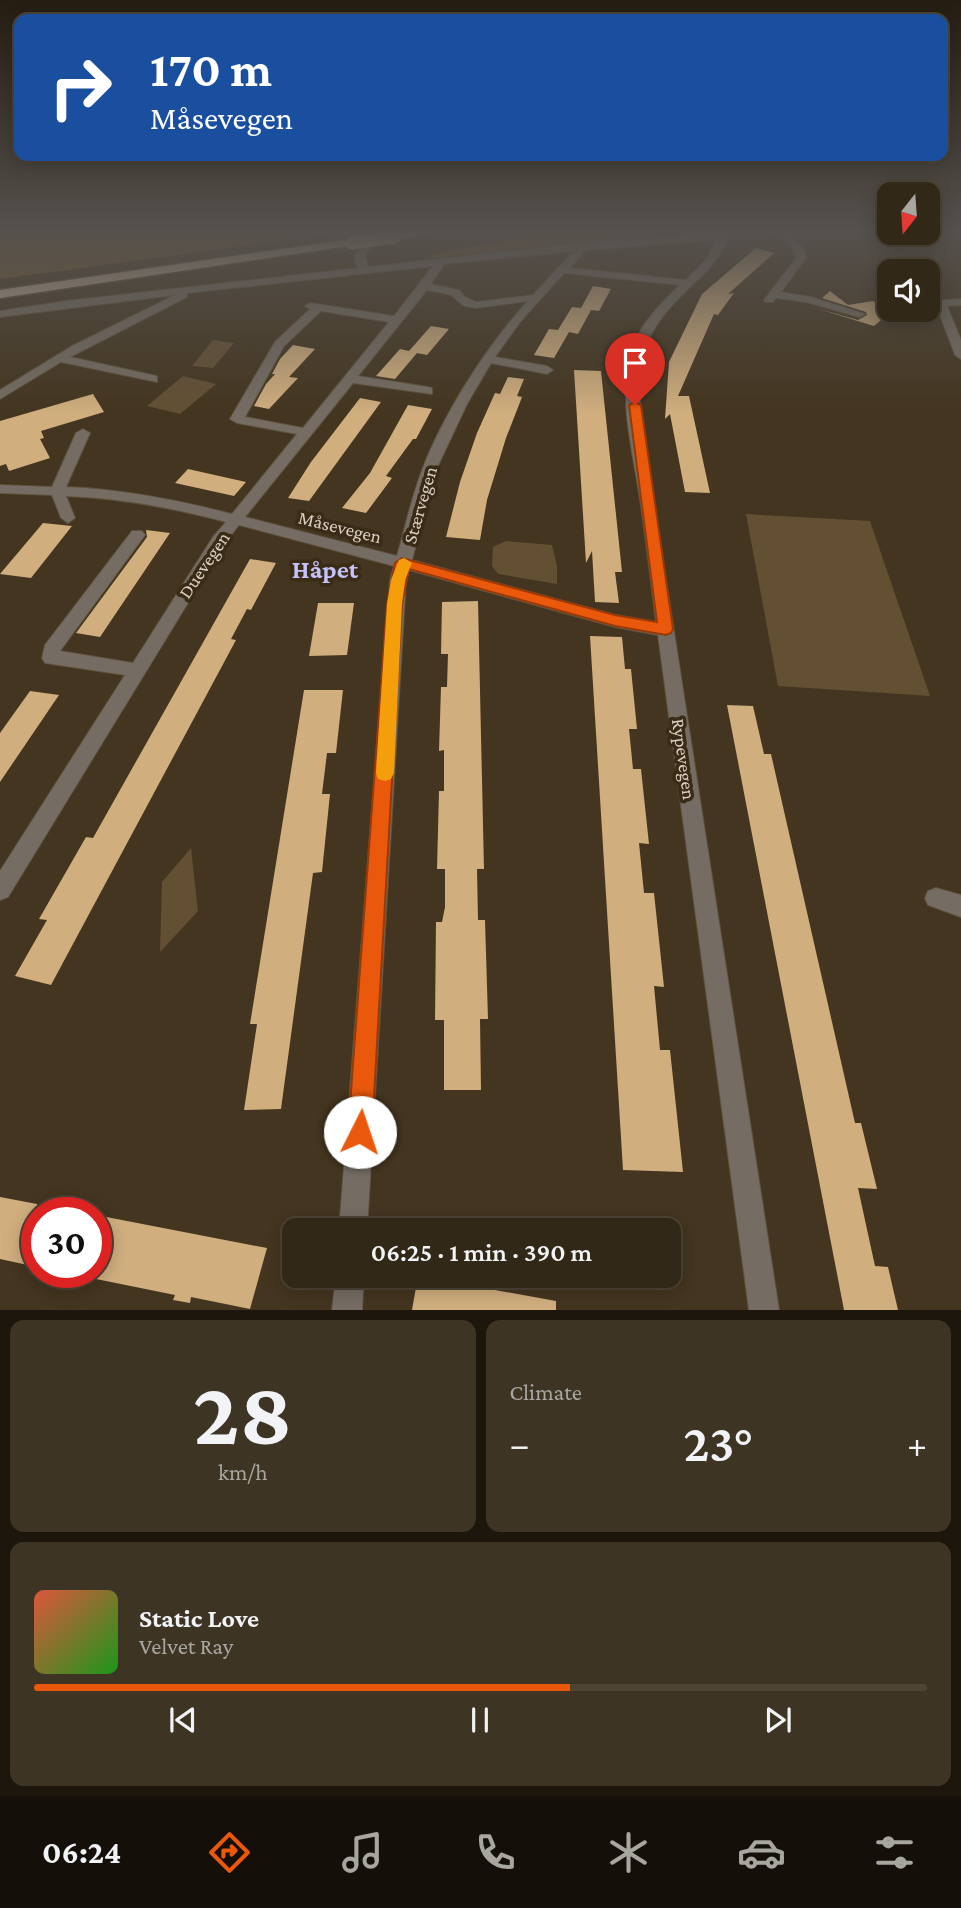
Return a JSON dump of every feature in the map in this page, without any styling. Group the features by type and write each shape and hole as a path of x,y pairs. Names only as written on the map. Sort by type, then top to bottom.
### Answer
{"highway":[{"path":"0,294 20,291"}],"street":[{"path":"0,314 184,291"},
{"path":"0,395 58,358 191,291"},
{"name":"Duevegen","path":"0,890 218,541 420,291"},
{"path":"451,291 455,292 464,302 474,304 492,305 518,298 534,298"},
{"name":"Stærvegen","path":"355,1218 395,604 402,563 428,472 461,404 487,359 541,291"},
{"name":"Rypevegen","path":"681,291 649,327 635,362 634,389 640,447 764,1310"},
{"path":"776,291 771,298 807,299 859,314"},
{"path":"961,302 941,304 961,355"},
{"path":"305,305 397,320"},
{"path":"304,432 237,419 279,344 319,307"},
{"path":"58,358 153,379"},
{"path":"487,359 547,370"},
{"path":"348,378 428,391"},
{"path":"68,518 57,491 83,433"},
{"name":"Måsevegen","path":"0,489 130,496 236,520 615,621 666,629"},
{"path":"137,534 51,650 51,658 137,670"},
{"path":"936,898 961,906"},
{"path":"347,1310 349,1288"}],"shaded area":[{"path":"213,340 234,343 213,368 192,366"},
{"path":"183,376 216,384 180,414 147,406"},
{"path":"746,514 870,521 930,696 778,686"},
{"path":"506,541 552,545 557,566 557,584 498,574 492,566 493,547"},
{"path":"191,848 198,911 160,952 162,882"}],"building":[{"path":"590,291 610,291 599,311 591,310 578,334 569,332 554,358 534,355 549,329 558,330 572,307 581,308"},
{"path":"705,291 734,293 718,315 714,314 678,396 689,396 710,493 685,492 670,414 665,419 669,362"},
{"path":"830,291 848,305 873,301 877,304 879,322 874,326 812,307 858,320 867,315 866,312 822,298"},
{"path":"431,326 449,329 427,355 417,353 395,379 376,376 400,349 409,351"},
{"path":"293,345 315,349 289,377 298,378 269,409 254,406 275,374 272,374 280,359"},
{"path":"574,370 601,371 622,572 615,572 619,603 595,602 592,551 586,563"},
{"path":"508,377 524,379 517,396 522,397 487,500 480,540 446,537 460,482 477,433 495,393 500,394"},
{"path":"93,394 104,412 41,431 44,438 40,439 50,458 9,471 6,464 0,466 0,421"},
{"path":"360,398 381,402 309,501 288,498 311,462"},
{"path":"408,405 432,409 416,439 413,439 386,476 392,478 366,513 342,508 370,473"},
{"path":"188,469 246,482 234,496 175,483"},
{"path":"43,523 72,526 31,578 0,574"},
{"path":"146,530 170,533 100,637 76,633 147,537"},
{"path":"250,559 276,563 251,610 247,609 231,639 236,640 51,985 15,976 47,920 39,919 86,837 93,838"},
{"path":"478,601 484,869 477,869 478,920 485,920 488,1019 480,1019 481,1090 444,1090 444,1020 435,1020 436,922 442,922 445,907 445,869 437,869 439,791 444,791 444,750 439,751 441,687 447,687 448,654 441,654 442,602"},
{"path":"318,603 354,603 347,655 309,656"},
{"path":"590,636 622,637 625,669 631,669 637,729 629,729 633,769 641,769 649,844 639,843 644,893 654,893 664,987 654,986 660,1050 670,1050 683,1172 623,1170"},
{"path":"304,690 343,690 336,753 327,753 322,794 330,794 322,872 313,873 281,1109 244,1110 257,1024 250,1024"},
{"path":"30,691 59,695 0,782 0,733"},
{"path":"727,705 753,706 764,754 771,754 855,1123 861,1123 877,1189 858,1188 875,1266 888,1267 898,1310 844,1310"},
{"path":"0,1197 21,1201 21,1264 0,1259"},
{"path":"112,1218 267,1248 250,1309 191,1297 190,1303 173,1300 175,1295 112,1282"},
{"path":"416,1288 484,1288 556,1301 556,1310 412,1310"}],"slow traffic":[{"path":"385,773 395,604 398,580 404,563"}],"district":[{"name":"Håpet","path":"325,569"}],"route":[{"path":"360,1132 395,604 402,563 615,621 644,628 666,629 635,405"}]}
